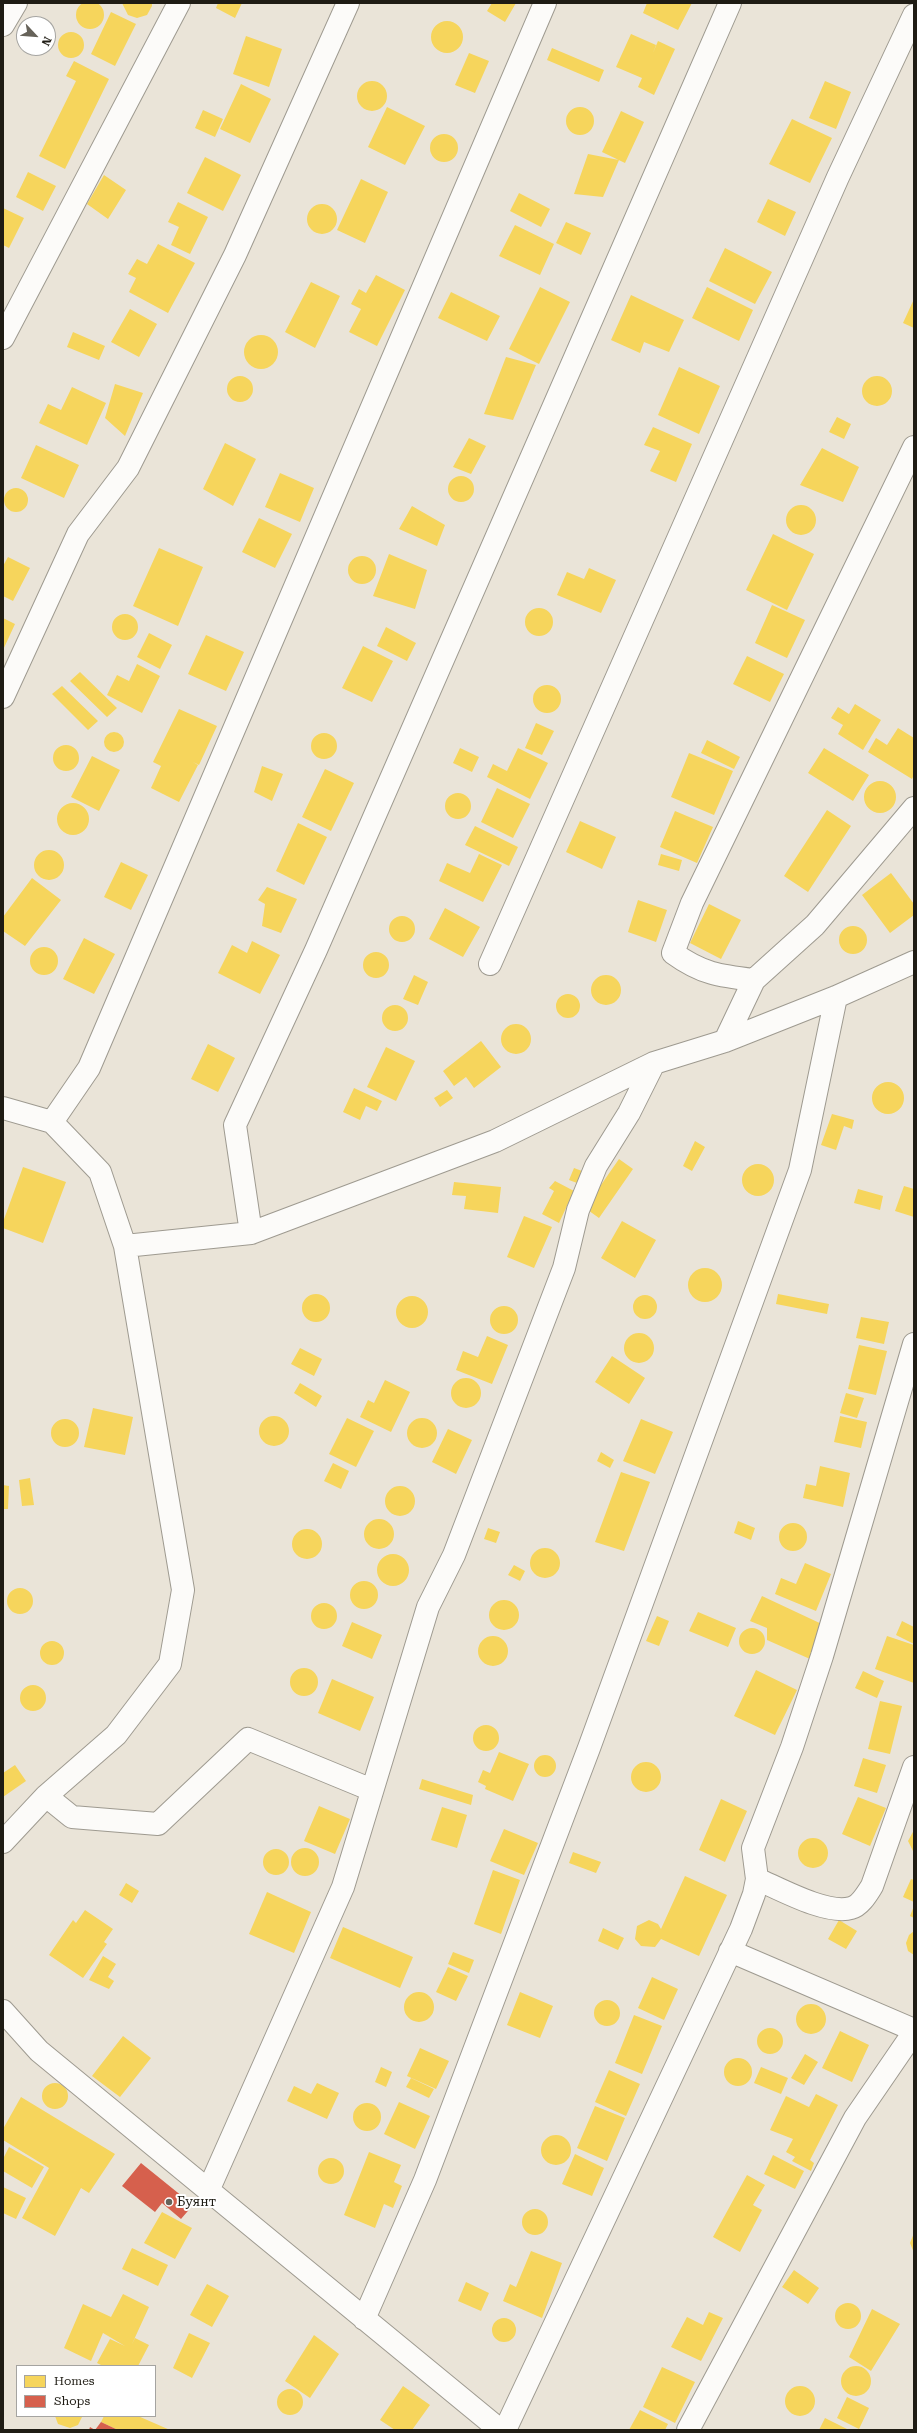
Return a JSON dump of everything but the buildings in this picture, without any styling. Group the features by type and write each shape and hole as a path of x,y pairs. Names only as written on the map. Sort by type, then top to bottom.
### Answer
{"street":[{"path":"3,25 16,3"},
{"path":"3,338 179,3"},
{"path":"3,697 78,534 128,468 235,255 348,3"},
{"path":"52,1122 89,1068 545,3"},
{"path":"252,1233 234,1125 316,950 730,3"},
{"path":"490,964 835,184 914,15"},
{"path":"754,980 712,975 689,965 673,953 692,903 914,447"},
{"path":"726,1041 754,980 814,925 914,808"},
{"path":"125,1246 252,1233 495,1141 654,1063 726,1041 836,997 914,962"},
{"path":"364,2319 425,2180 578,1778 800,1170 836,997"},
{"path":"208,2191 343,1887 428,1607 454,1555 564,1268 578,1210 596,1166 629,1113 654,1063"},
{"path":"3,1108 52,1122 100,1172 125,1246 183,1590 170,1664 116,1735 46,1796 3,1842"},
{"path":"505,2430 730,1951 754,1894 757,1880 753,1848 792,1747 822,1656 914,1344"},
{"path":"46,1796 72,1817 158,1824 248,1739 372,1790"},
{"path":"757,1880 836,1910 852,1908 865,1898 872,1886 914,1767"},
{"path":"688,2430 855,2118 914,2031 730,1951"},
{"path":"3,2011 39,2051 500,2430"}],"place":[{"name":"Буянт","path":"169,2202"}]}
